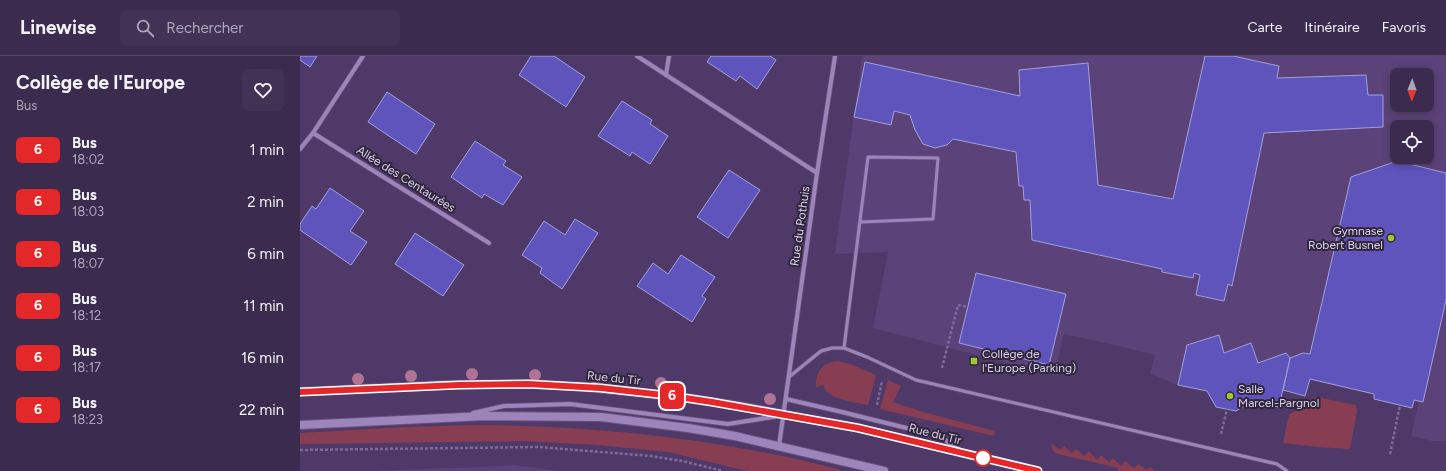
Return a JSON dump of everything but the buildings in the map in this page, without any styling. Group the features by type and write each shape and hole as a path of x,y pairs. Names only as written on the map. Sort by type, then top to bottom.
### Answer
{"main road":[{"name":"Rue du Tir","path":"300,392 445,385 528,384 586,387 672,396 739,406 858,428 1038,471"},
{"path":"300,425 485,416 601,417 688,428 734,436 884,471"}],"street":[{"path":"300,149 313,132 363,56"},
{"name":"Rue du Pothuis","path":"637,56 817,173 779,446"},
{"path":"666,75 669,56"},
{"path":"817,173 835,56"},
{"name":"Allée des Centaurées","path":"313,132 489,243"},
{"path":"786,399 939,436 967,454"},
{"path":"456,418 504,406 570,404 728,424 784,415"}],"lane":[{"path":"844,348 868,157 938,158 933,218 861,222"},
{"path":"789,377 821,351 832,348 844,348 916,380 1277,464 1287,471"}],"path":[{"path":"942,368 958,305 968,307"},
{"path":"876,410 882,378"},
{"path":"1390,454 1400,405"},
{"path":"1221,434 1227,410"},
{"path":"300,450 539,447 652,456 682,461 723,471"}],"shaded area":[{"path":"862,56 1446,56 1446,441 1432,441 1411,436 1419,401 1414,400 1400,405 1374,399 1374,394 1310,379 1305,396 1283,390 1279,407 1253,401 1236,411 1216,407 1207,391 1178,385 1150,374 1155,355 1097,341 1064,334 1054,375 873,328 888,252 835,254"},
{"path":"838,361 850,364 876,375 868,405 842,400 830,394 823,385 816,387 817,377 821,369 828,363"},
{"path":"888,380 901,386 893,402 923,412 995,431 994,436 880,409"},
{"path":"1316,397 1356,405 1357,411 1350,449 1283,443 1289,415"},
{"path":"477,425 569,428 660,436 751,450 841,470 747,471 668,452 597,445 524,441 300,444 300,433 404,427"},
{"path":"1051,443 1060,450 1064,446 1072,453 1076,449 1084,456 1089,451 1097,460 1101,455 1109,462 1113,458 1121,466 1125,461 1134,468 1138,464 1147,470 1150,467 1155,471 1118,471 1118,468 1058,454 1053,451"},
{"path":"513,465 560,471 371,471 476,467"}],"bus line":[{"name":"6","path":"300,392 445,385 528,384 601,388 672,396 739,406 858,428 1038,471"}],"place":[{"name":"Gymnase Robert Busnel","path":"1391,238"},
{"name":"Collège de l'Europe (Parking)","path":"974,361"},
{"name":"Salle Marcel-Pargnol","path":"1230,396"}]}
